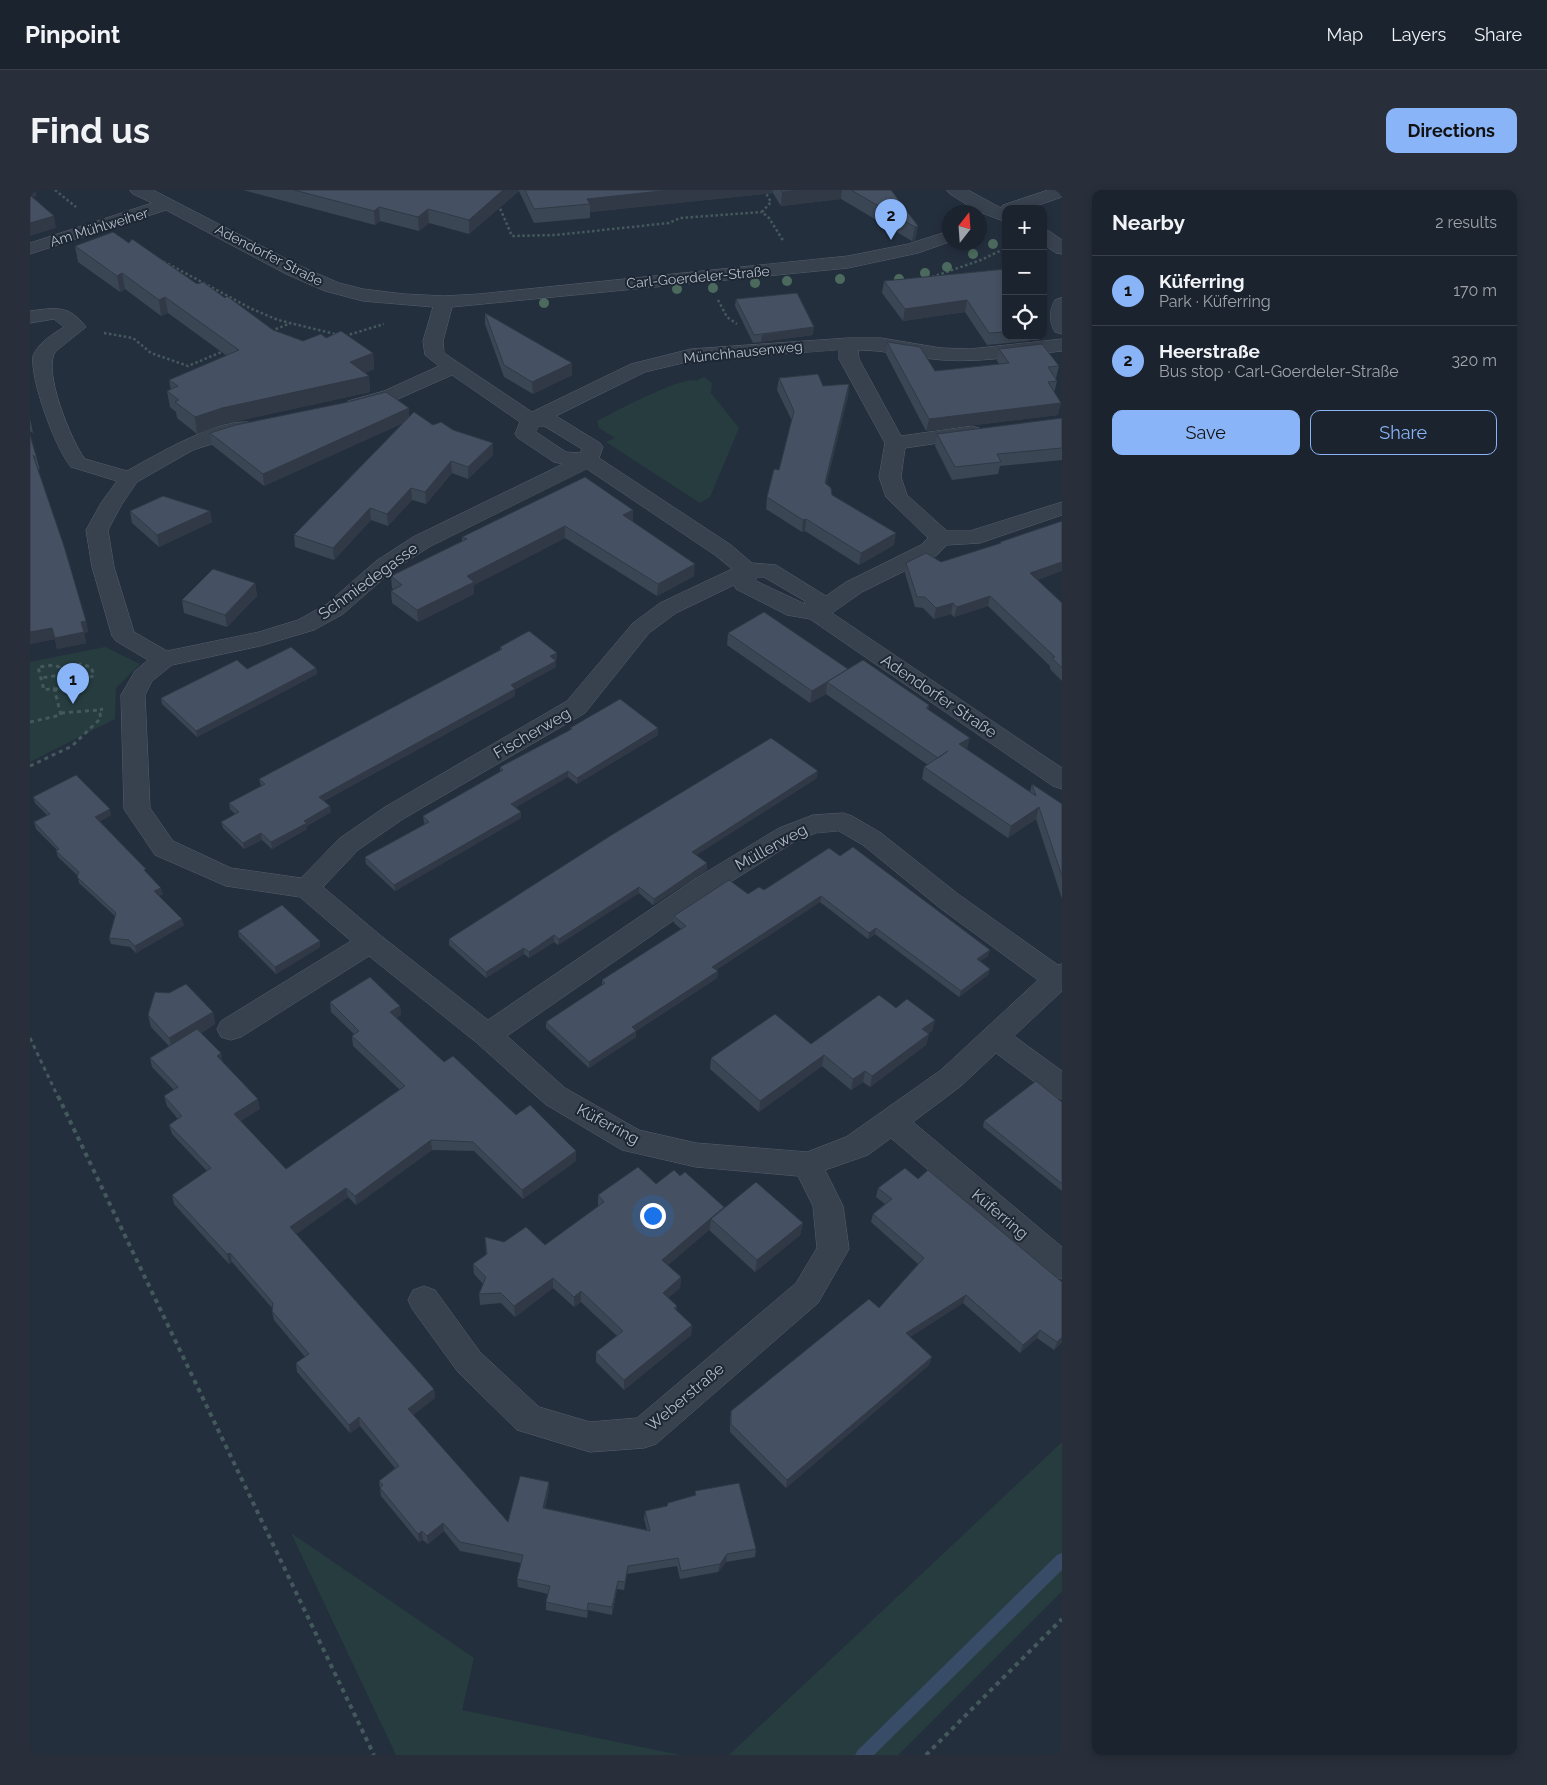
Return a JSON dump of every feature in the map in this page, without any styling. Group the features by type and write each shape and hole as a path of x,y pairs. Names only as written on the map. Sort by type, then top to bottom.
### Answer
{"street":[{"name":"Adendorfer Straße","path":"140,190 292,270 332,287 387,298 444,302"},
{"path":"956,190 983,207 1002,211"},
{"path":"1024,205 1062,191"},
{"name":"Am Mühlweiher","path":"30,249 167,204"},
{"path":"987,219 1002,213"},
{"path":"1047,238 1062,249"},
{"name":"Carl-Goerdeler-Straße","path":"444,302 800,268 887,255 942,239"},
{"path":"444,302 433,341 435,355 451,368 531,420"},
{"path":"1062,304 1060,309 1062,328"},
{"path":"30,317 58,313 76,327 44,355 42,364 46,388 68,449 79,463 130,478"},
{"path":"848,344 849,358 895,443 890,476 897,497 940,538 972,538 1062,508"},
{"name":"Münchhausenweg","path":"531,420 638,368 691,356 848,344 881,344 941,354 970,355 1062,345"},
{"path":"339,408 391,395 451,368"},
{"name":"Adendorfer Straße","path":"531,420 526,434 561,458 588,460 723,550 746,570 744,584 795,610 816,613 1062,780"},
{"path":"261,424 232,430 186,446 130,478 112,503 97,530 103,567 124,636 164,659 143,676 133,695 137,809 164,848 226,876 307,888"},
{"path":"895,443 994,430"},
{"name":"Schmiedegasse","path":"164,659 260,639 306,625 335,608 384,566 421,542 588,460"},
{"path":"816,613 854,587 929,550 940,538"},
{"name":"Fischerweg","path":"307,888 349,844 394,813 576,707 641,628 661,613 746,570"},
{"name":"Müllerweg","path":"487,1035 704,886 788,834 813,824 842,822 872,839 949,901 1059,976"},
{"name":"Küferring","path":"307,888 370,942 487,1035 555,1096 632,1141 696,1156 806,1164 857,1146 951,1078 1059,976"},
{"path":"230,1029 370,942"},
{"path":"996,1037 1062,1087"},
{"name":"Küferring","path":"892,1122 1062,1266"},
{"name":"Weberstraße","path":"424,1300 469,1362 529,1418 590,1437 644,1433 807,1293 833,1249 828,1206 806,1164"}],"path":[{"path":"55,190 101,226"},
{"path":"496,198 512,236 556,235 669,224 680,218 762,212 771,202 764,190"},
{"path":"490,204 499,206"},
{"path":"762,212 769,218 800,268"},
{"path":"160,259 252,309 291,323 345,336 390,322"},
{"path":"716,296 726,317 737,324"},
{"path":"266,334 291,323"},
{"path":"76,327 133,338 155,355 188,366 231,348"},
{"path":"60,675 59,667 54,664 38,667 44,690 54,688 60,713"},
{"path":"41,678 60,675 66,678 80,679 94,676 91,667 80,664 79,671 72,677"},
{"path":"55,691 66,678"},
{"path":"30,722 61,715 60,713 99,710 133,704"},
{"path":"31,765 72,746 100,718 99,710"},
{"path":"30,1038 374,1755"},
{"path":"926,1755 1062,1619"}],"green space":[{"path":"704,377 712,383 711,393 739,428 710,497 700,503 606,442 615,438 599,428 597,421 663,389 689,381 696,381"},
{"path":"105,647 140,664 116,688 115,719 30,762 30,662"},
{"path":"1062,1442 1062,1591 898,1755 729,1755"},
{"path":"291,1533 474,1658 462,1710 680,1755 396,1755"}],"building":[{"path":"294,190 503,190 469,220 428,209 418,217 379,207 374,211"},
{"path":"525,190 670,190 587,199 590,204 534,209"},
{"path":"781,190 801,190 782,192"},
{"path":"851,190 891,190 918,226 915,227"},
{"path":"30,195 54,216 30,223"},
{"path":"113,232 129,243 132,239 197,284 203,282 225,298 227,296 273,330 303,341 321,334 326,338 341,331 373,353 350,362 369,376 222,408 195,417 175,402 179,400 167,391 178,386 169,380 239,350 165,297 159,300 122,273 117,276 75,246"},
{"path":"1002,269 1002,332 989,333 967,300 905,309 884,281"},
{"path":"797,293 814,327 754,335 736,299"},
{"path":"485,313 572,363 532,382 504,365"},
{"path":"887,342 920,347 935,371 1009,363 999,349 1042,344 1059,366 1048,367 1057,381 1048,382 1061,403 929,419"},
{"path":"818,374 823,386 849,384 825,483 831,488 832,495 896,533 861,553 767,497 774,469 779,470 794,411 779,378"},
{"path":"386,392 409,408 263,474 210,433 236,425 348,402"},
{"path":"414,412 433,425 441,422 453,430 493,443 468,467 451,461 425,492 411,488 387,514 370,508 333,548 294,535"},
{"path":"1062,418 1062,448 997,454 1001,462 955,467 937,434"},
{"path":"30,435 37,459 33,455 64,546 86,621 81,622 84,632 55,638 52,628 30,632"},
{"path":"585,477 633,510 623,515 695,564 658,584 565,526 467,576 474,582 417,610 391,591 402,585 391,576 467,539 462,537"},
{"path":"163,496 210,511 157,535 130,511"},
{"path":"1062,521 1062,562 1030,573 1062,603 1062,668 1052,658 1055,657 990,596 957,607 953,603 936,608 925,597 917,597 906,563 926,553 941,562"},
{"path":"213,569 255,583 225,615 182,600"},
{"path":"764,612 848,669 812,691 728,633"},
{"path":"529,631 557,653 550,656 556,661 511,685 515,689 319,797 330,806 304,821 307,823 271,842 261,833 243,843 221,822 239,812 229,803 265,784 259,779 502,649 500,647"},
{"path":"291,647 316,668 196,731 161,698 237,660 247,669"},
{"path":"863,660 929,705 926,708 970,738 959,744 1036,796 1032,784 1062,804 1062,876 1039,807 1011,826 924,767 938,758 827,682"},
{"path":"620,699 658,728 577,778 568,771 511,804 521,812 394,885 365,857 429,822 423,816 503,770 500,767 572,729 570,728"},
{"path":"771,738 818,771 692,852 707,863 654,899 639,887 559,939 554,935 529,952 524,948 486,972 449,939 610,836"},
{"path":"76,775 110,809 95,817 146,869 144,870 161,888 154,891 182,919 135,946 129,940 109,938 116,913 77,877 79,872 56,851 59,849 34,822 50,814 33,797"},
{"path":"853,847 990,950 977,959 990,969 961,991 876,928 869,933 821,896 712,967 718,971 632,1027 636,1031 589,1062 546,1022 605,983 602,980 686,926 674,916 729,880 748,894 759,887 764,890 829,848 840,856"},
{"path":"282,905 320,941 275,967 238,931"},
{"path":"370,977 400,1006 390,1012 444,1062 453,1056 516,1115 530,1105 576,1151 522,1190 473,1142 431,1140 355,1196 346,1188 290,1227 434,1389 408,1409 508,1522 520,1476 549,1482 543,1508 650,1531 645,1511 667,1506 668,1503 696,1495 695,1491 739,1483 756,1549 727,1554 720,1564 681,1571 678,1558 628,1566 625,1582 618,1581 612,1607 588,1603 587,1611 546,1602 550,1586 517,1579 523,1555 460,1542 443,1523 427,1536 422,1531 418,1534 380,1488 383,1485 379,1481 399,1466 359,1417 349,1425 296,1363 309,1354 272,1311 273,1303 230,1253 227,1254 172,1195 211,1168 169,1125 182,1116 164,1096 178,1087 150,1058 197,1029 221,1053 217,1056 258,1099 234,1114 286,1169 405,1086 352,1036 359,1031 330,1002"},
{"path":"186,984 213,1012 169,1038 148,1015 155,992 169,993"},
{"path":"879,995 896,1008 907,999 935,1020 922,1029 929,1034 872,1076 865,1071 853,1079 824,1055 760,1101 711,1058 775,1014 811,1044"},
{"path":"1036,1081 1062,1102 1062,1184 984,1121"},
{"path":"638,1167 656,1184 674,1170 680,1176 685,1172 724,1207 662,1260 681,1277 663,1293 677,1306 674,1308 692,1325 624,1380 596,1352 623,1331 581,1291 574,1297 553,1278 514,1306 501,1293 479,1294 486,1277 473,1264 487,1254 485,1237 504,1242 526,1227 545,1245 604,1202 598,1195"},
{"path":"905,1168 918,1179 928,1170 1062,1282 1062,1337 1057,1342 1040,1330 1023,1345 966,1295 906,1333 932,1357 787,1480 731,1424 731,1411 869,1299 879,1308 924,1258 873,1214 892,1199 878,1188"},
{"path":"756,1182 803,1223 757,1260 711,1219"}],"waterway":[{"path":"863,1755 1062,1560"}],"place":[{"name":"Heerstraße","path":"891,240"},
{"name":"Küferring","path":"73,704"}]}
